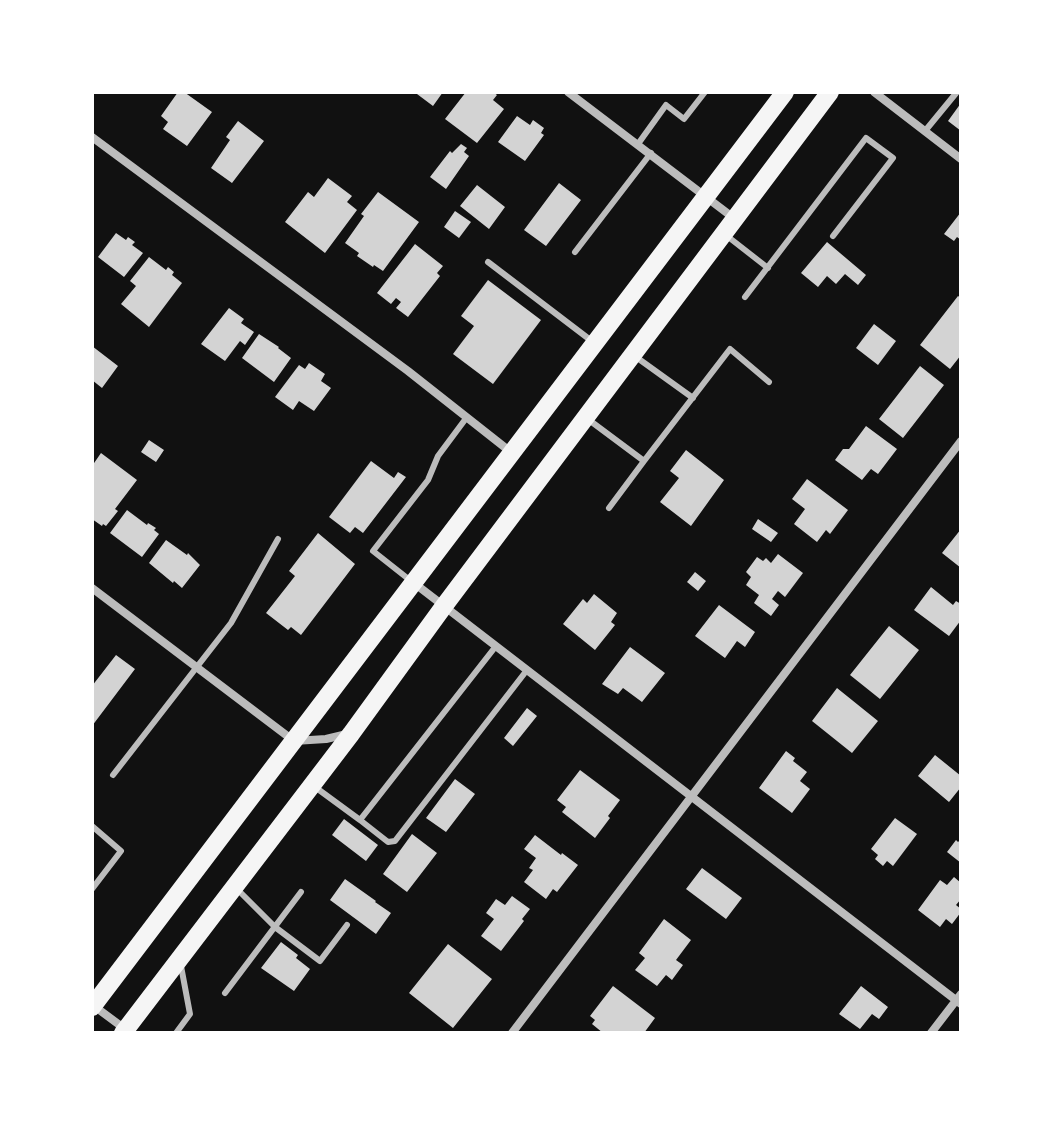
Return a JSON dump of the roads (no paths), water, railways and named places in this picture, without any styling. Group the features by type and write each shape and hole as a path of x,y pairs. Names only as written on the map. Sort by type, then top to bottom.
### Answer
{"main road":[{"path":"92,1005 785,92"},
{"path":"124,1031 351,734 830,92"}],"street":[{"path":"568,92 706,197 730,226"},
{"path":"874,92 961,159"},
{"path":"92,137 408,371 513,453"},
{"path":"512,1033 961,441"},
{"path":"414,583 959,999 931,1033"},
{"path":"92,588 294,741 351,734"},
{"path":"92,1005 124,1031"}],"lane":[{"path":"638,144 666,105 684,119 705,92"},
{"path":"925,131 957,92"},
{"path":"745,297 866,138 893,158 833,236"},
{"path":"575,252 651,153"},
{"path":"730,226 768,268"},
{"path":"488,262 595,344"},
{"path":"609,508 730,349 769,382"},
{"path":"633,355 693,398"},
{"path":"414,583 373,551 428,480 438,456 467,417"},
{"path":"586,417 644,461"},
{"path":"113,775 231,623 278,539"},
{"path":"360,820 496,646"},
{"path":"312,785 388,842 395,841 527,670"},
{"path":"92,826 121,851 92,889"},
{"path":"234,887 275,927 320,961 347,925"},
{"path":"225,993 301,892"},
{"path":"176,1033 190,1014 180,958"}]}
